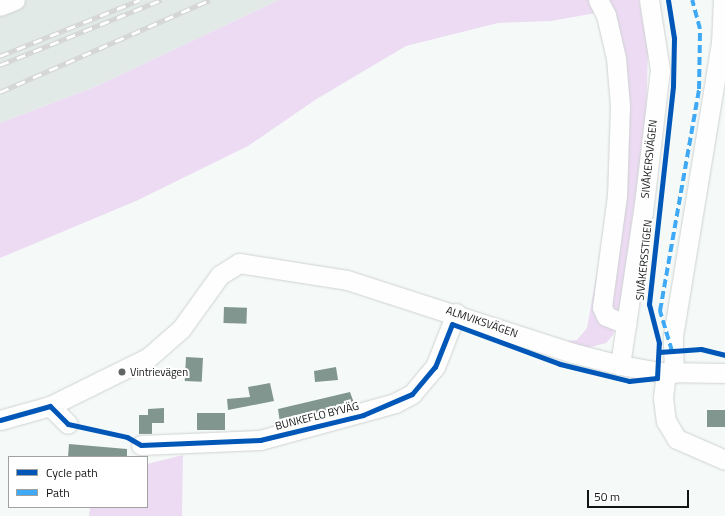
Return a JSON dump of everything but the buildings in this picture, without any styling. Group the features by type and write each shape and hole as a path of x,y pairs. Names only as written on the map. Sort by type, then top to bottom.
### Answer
{"street":[{"path":"0,6 15,0"},
{"path":"598,0 606,15 616,58 620,106 617,196 602,307 606,316 626,324"},
{"name":"SIVÅKERSVÄGEN","path":"620,365 660,70 649,0"},
{"path":"723,0 722,44 673,336 670,373 663,398 666,421 677,438 725,460"},
{"path":"706,138 717,119 725,80"},
{"name":"ALMVIKSVÄGEN","path":"50,406 149,357 181,329 220,275 239,263 347,280 456,313 573,353 620,365 670,373 725,373"},
{"name":"BUNKEFLO BYVÄG","path":"141,445 260,440 395,403 412,394 435,367 456,313"},
{"path":"0,420 50,406 68,424"}],"shaded area":[{"path":"0,0 279,0 97,86 0,123"},
{"path":"279,0 639,0 648,48 646,122 620,308 613,335 606,343 583,349 565,341 577,340 587,328 611,195 611,55 596,13 551,21 498,23 406,46 315,100 248,146 136,201 0,258 0,123 97,86"},
{"path":"183,455 182,516 89,516 90,508 148,508 148,464"}],"railway":[{"path":"0,56 139,0"},
{"path":"0,65 161,0"},
{"path":"0,92 210,0"}],"marked path":[{"path":"672,351 660,311 699,89 700,29 692,0"}],"cycle path":[{"name":"SIVÅKERSSTIGEN","path":"0,420 50,406 68,424 127,437 141,445 260,440 363,415 412,394 435,367 452,324 560,364 629,381 657,378 659,343 649,304 673,86 674,38 668,0"},
{"path":"659,352 701,349 725,355"}],"place":[{"name":"Vintrievägen","path":"122,372"}]}
